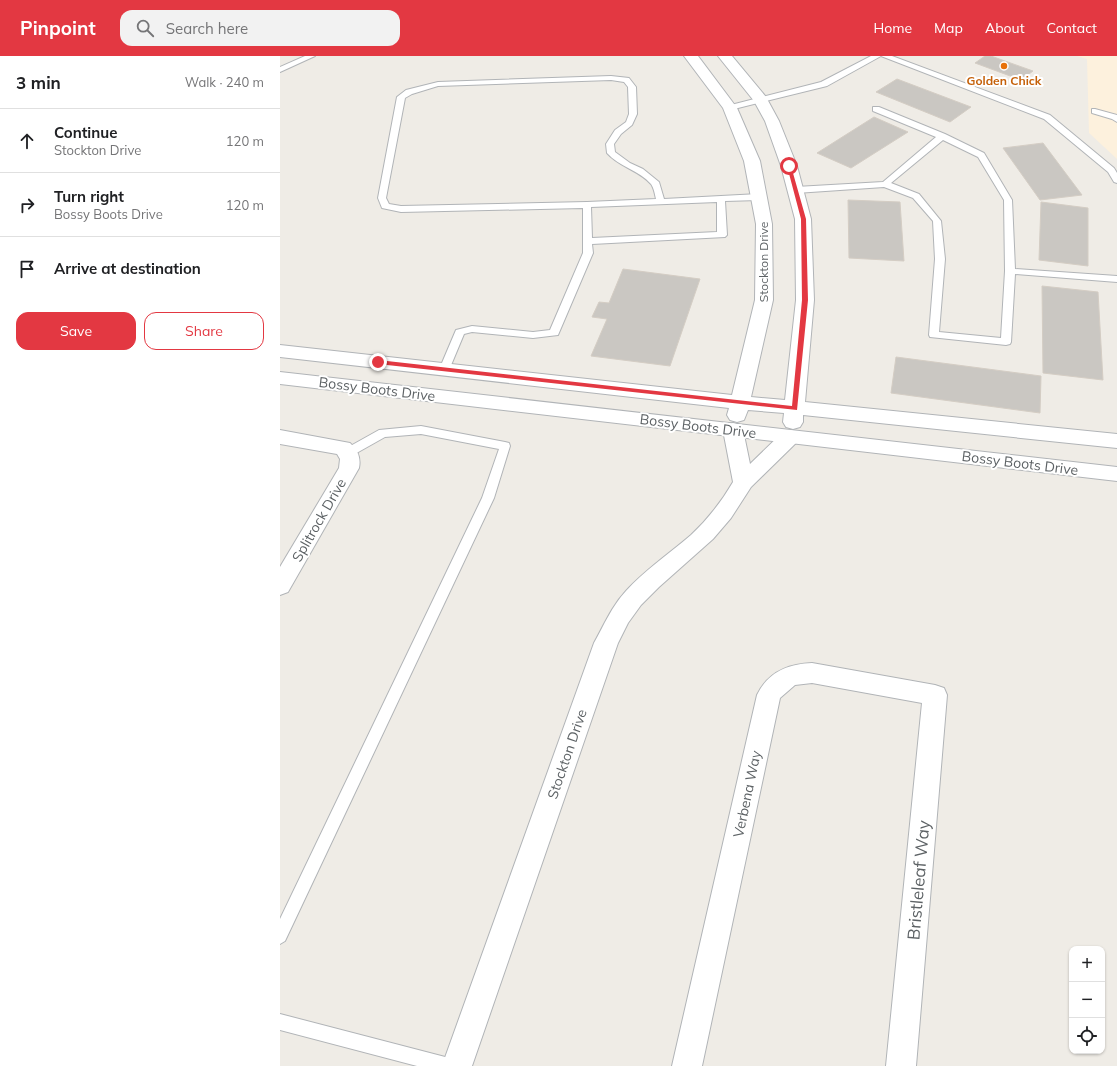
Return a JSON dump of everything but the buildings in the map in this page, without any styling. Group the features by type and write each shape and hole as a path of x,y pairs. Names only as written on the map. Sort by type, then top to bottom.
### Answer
{"street":[{"name":"Stockton Drive","path":"691,56 730,108 752,161 764,224 764,300 733,430 743,482"},
{"path":"725,56 761,100 772,121 789,166 803,219 805,300 795,408 790,437"},
{"name":"Bossy Boots Drive","path":"280,351 739,402 1117,441"},
{"name":"Bossy Boots Drive","path":"280,378 1117,474"},
{"path":"280,437 335,445 349,452"},
{"name":"Stockton Drive","path":"457,1066 606,643 625,608 648,582 700,539 720,519 735,498 743,482 790,437"},
{"name":"Splitrock Drive","path":"280,586 349,468 351,459 349,452"},
{"name":"Verbena Way","path":"687,1066 769,695 775,686 784,678 798,673 812,673 936,695"},
{"name":"Bristleleaf Way","path":"901,1066 936,695"}],"lane":[{"path":"280,70 311,56"},
{"path":"730,108 824,84 877,56"},
{"path":"884,56 1046,117 1114,170 1117,180"},
{"path":"661,202 656,184 640,171 627,165 611,153 610,144 618,132 629,124 633,114 632,86 626,80 611,78 438,84 409,92 401,97 382,198 385,206 401,209 587,205 661,202 759,197"},
{"path":"796,190 885,184 916,196 936,221 940,259 934,335 1006,342 1010,271 1008,200 981,154 876,109"},
{"path":"1095,111 1116,117 1117,120"},
{"path":"885,184 942,136"},
{"path":"588,241 722,235 721,199"},
{"path":"444,370 460,332 472,329 534,335 554,333 588,253 587,205"},
{"path":"1010,271 1117,279"},
{"path":"280,936 488,498 505,446 421,430 384,433 349,452"},
{"path":"280,1022 449,1066"}],"shaded area":[{"path":"1077,56 1117,56 1117,159 1089,133 1087,59"}],"place":[{"name":"Golden Chick","path":"1004,66"}],"route":[{"path":"378,362 795,408 805,300 803,219 789,166"}]}
